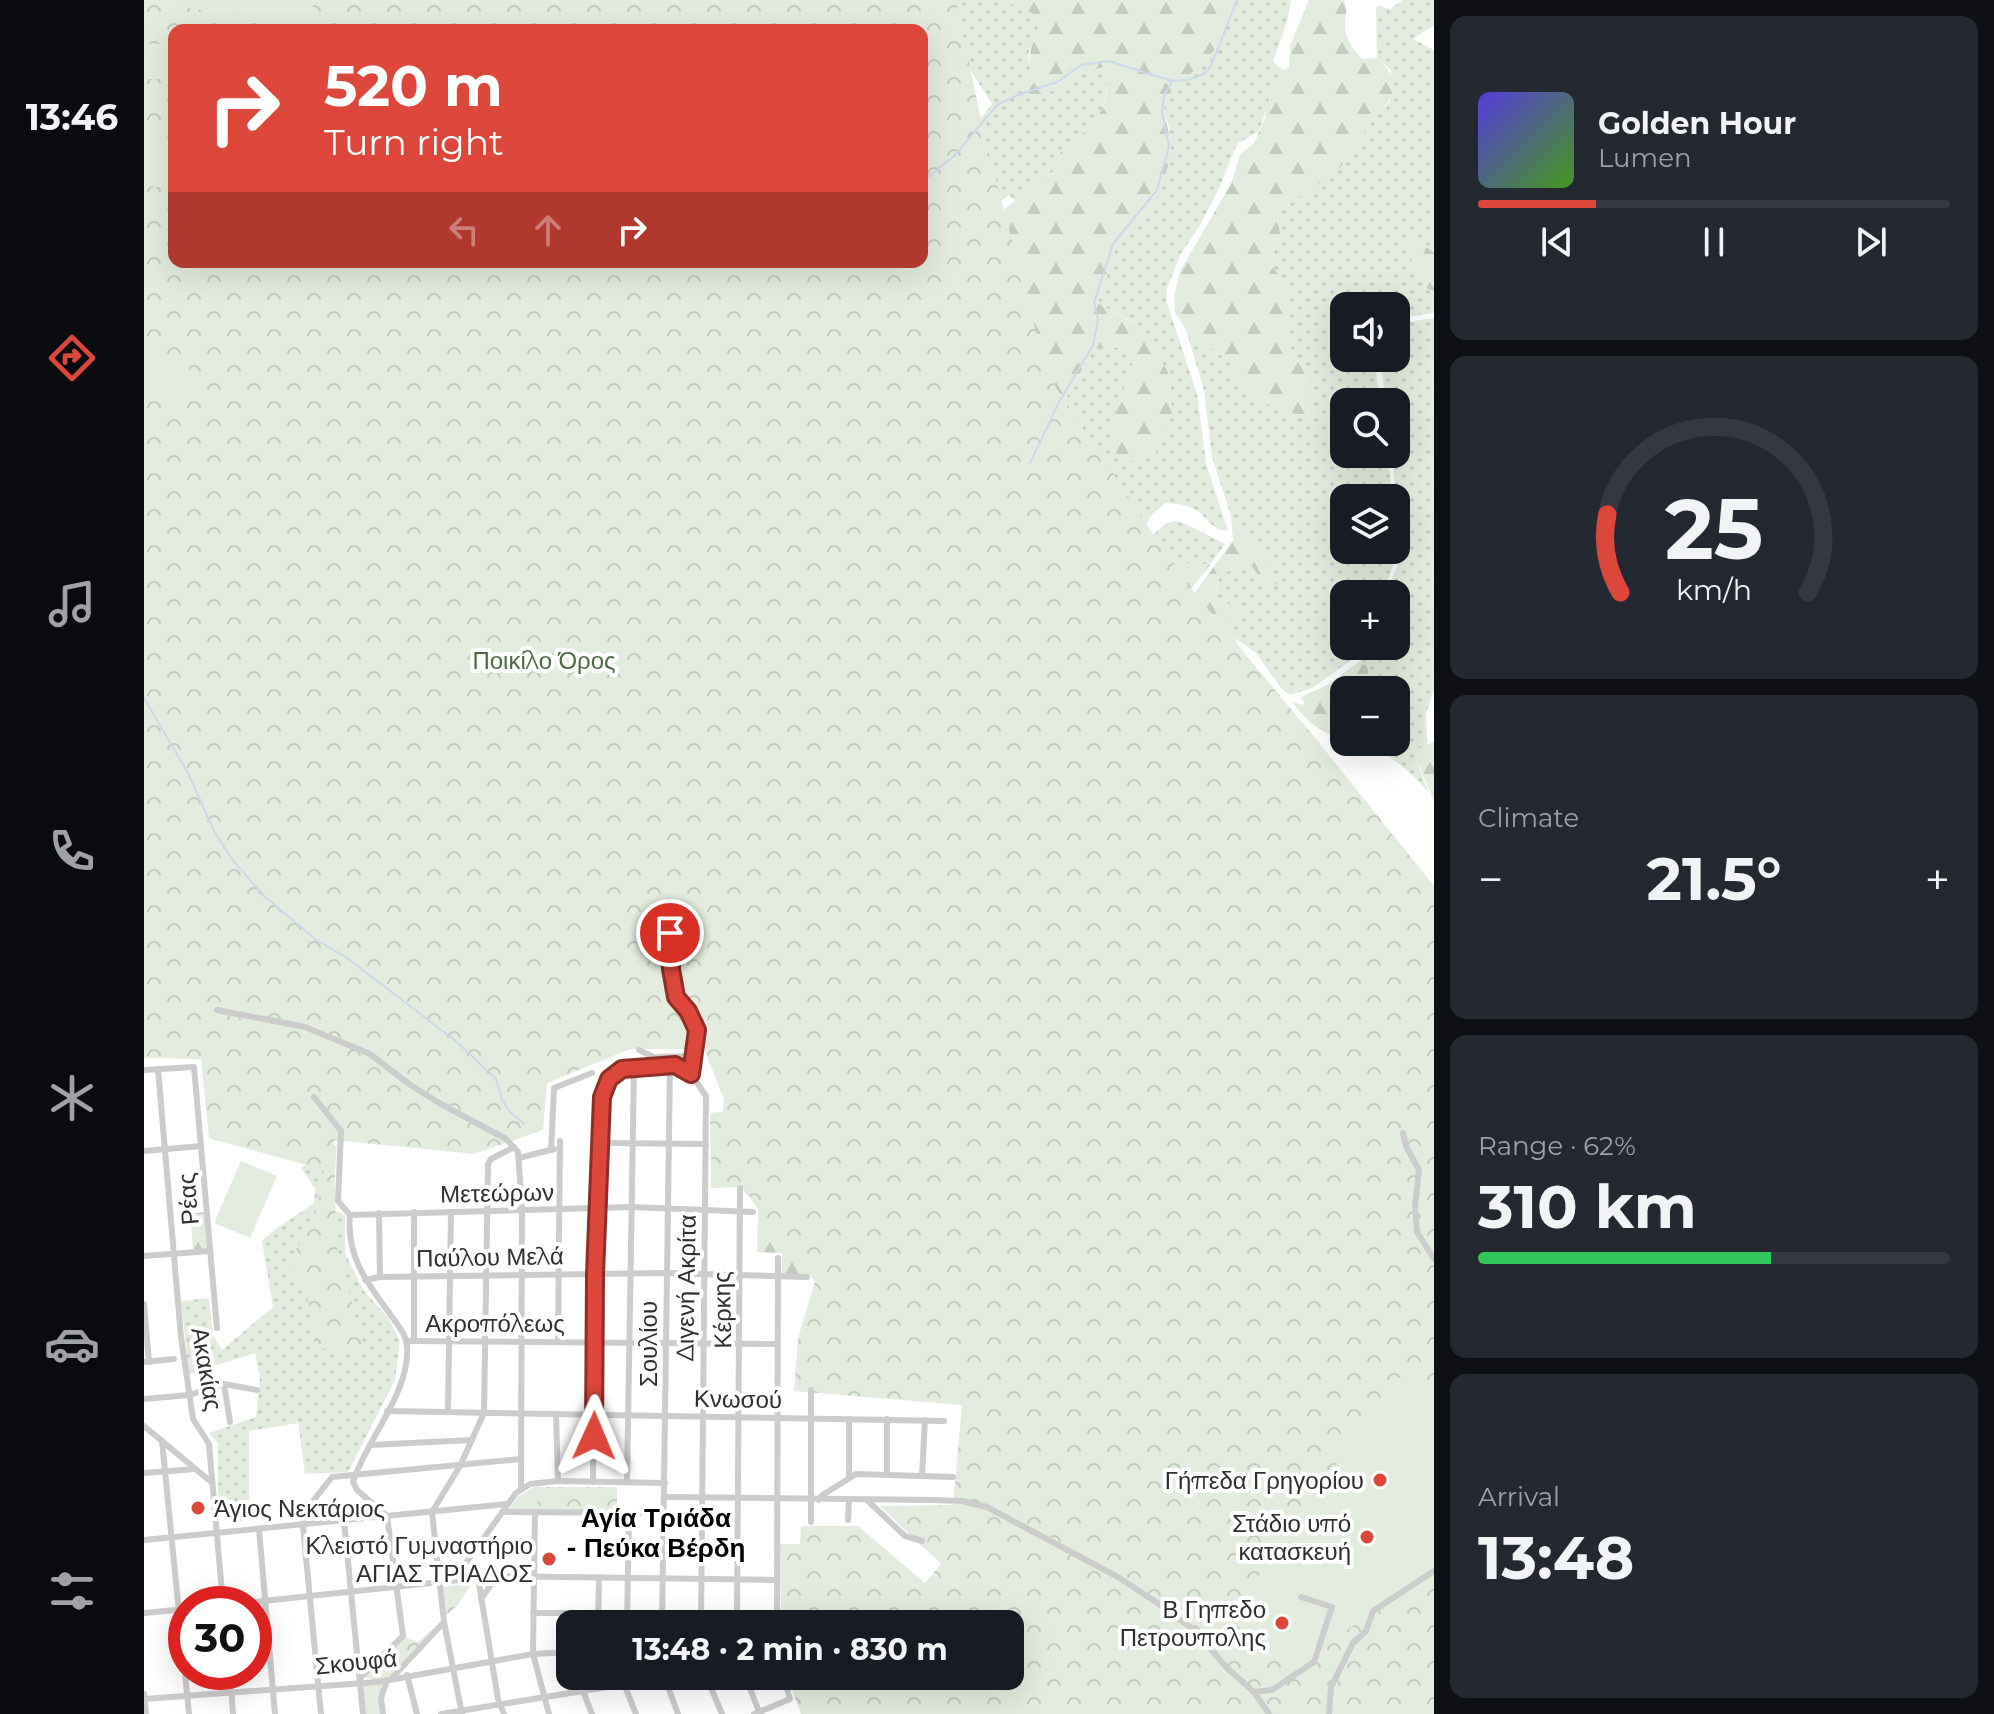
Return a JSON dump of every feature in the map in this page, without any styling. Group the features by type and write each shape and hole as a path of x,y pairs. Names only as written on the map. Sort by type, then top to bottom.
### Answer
{"street":[{"path":"593,1482 595,1274 602,1097 609,1079 622,1069 670,1065 680,1066 691,1074 697,1030 688,1011 676,997 670,933 662,921 653,918"},
{"path":"217,1010 305,1027 370,1054 428,1096 506,1139 514,1147 519,1158 522,1210 521,1488"},
{"path":"639,1050 670,1065"},
{"path":"653,1058 693,1056"},
{"name":"Σουλίου","path":"662,1610 670,1065"},
{"name":"Ρέας","path":"158,1069 194,1067 217,1328"},
{"path":"627,1482 634,1067"},
{"path":"144,1070 158,1069"},
{"name":"Ακακίας","path":"158,1069 189,1395 193,1419 209,1444 221,1586"},
{"path":"551,1150 554,1088 592,1073"},
{"name":"Διγενή Ακρίτα","path":"691,1074 706,1096 701,1610"},
{"path":"314,1097 341,1131 338,1201 350,1215 353,1256 365,1280 410,1341"},
{"path":"1403,1133 1406,1146 1419,1170 1415,1206 1417,1232 1434,1259"},
{"path":"601,1143 706,1144"},
{"path":"519,1158 551,1150 560,1144 558,1341"},
{"path":"144,1151 201,1146"},
{"path":"461,1712 444,1622 432,1512 460,1466 484,1413 489,1161 514,1147"},
{"name":"Κέρκης","path":"737,1610 740,1188"},
{"name":"Μετεώρων","path":"350,1215 631,1207 753,1212"},
{"path":"361,1680 403,1636 387,1516 355,1488 353,1482 403,1373 410,1341 415,1276 414,1212"},
{"path":"448,1412 451,1212"},
{"path":"379,1213 380,1277"},
{"path":"144,1256 210,1251"},
{"path":"777,1610 778,1258"},
{"name":"Παύλου Μελά","path":"365,1280 415,1276 666,1273 807,1277"},
{"path":"144,1304 147,1362 174,1359"},
{"name":"Ακροπόλεως","path":"410,1341 776,1344"},
{"path":"224,1384 230,1422"},
{"path":"144,1399 189,1395 224,1384 257,1390"},
{"path":"811,1390 815,1500 811,1522"},
{"name":"Κνωσού","path":"387,1411 944,1421"},
{"path":"556,1414 558,1481"},
{"path":"849,1419 849,1477"},
{"path":"887,1419 887,1475"},
{"path":"922,1476 925,1420"},
{"path":"144,1426 210,1481"},
{"path":"370,1445 472,1440"},
{"path":"162,1441 179,1586"},
{"path":"321,1714 302,1515 332,1477 521,1459"},
{"path":"144,1473 195,1469"},
{"path":"815,1500 856,1474 953,1477"},
{"path":"439,1582 463,1567 521,1488 533,1483 558,1481 665,1483"},
{"path":"665,1497 963,1501 987,1507 1118,1577 1165,1608 1194,1630 1227,1668 1254,1692 1269,1714"},
{"path":"848,1520 849,1501"},
{"path":"868,1501 905,1536 922,1541"},
{"path":"144,1540 507,1504"},
{"path":"502,1512 665,1513"},
{"path":"535,1512 533,1654 549,1714"},
{"path":"627,1610 629,1513"},
{"path":"344,1521 363,1714"},
{"path":"259,1529 265,1586"},
{"path":"1329,1714 1331,1687 1353,1643 1366,1631 1373,1611 1434,1571"},
{"path":"272,1600 497,1576 777,1580"},
{"path":"481,1599 497,1576"},
{"path":"598,1610 599,1577"},
{"path":"478,1578 504,1714"},
{"path":"1254,1692 1278,1688 1314,1662 1332,1607 1301,1597"},
{"path":"144,1613 168,1611"},
{"path":"533,1613 556,1613"},
{"path":"383,1714 381,1698 390,1679 444,1622"},
{"name":"Σκουφά","path":"144,1698 390,1679 556,1653"},
{"path":"407,1675 417,1714"},
{"path":"272,1676 275,1714"},
{"path":"188,1690 189,1714"},
{"path":"441,1714 590,1690"},
{"path":"626,1690 636,1714"},
{"path":"669,1690 678,1714"},
{"path":"712,1690 722,1714"},
{"path":"750,1690 758,1713 790,1699 787,1690"},
{"path":"583,1691 592,1714"},
{"path":"232,1692 233,1714"},
{"path":"144,1698 146,1714"}],"green space":[{"name":"Ποικίλο Όρος","path":"144,0 956,0 985,139 1047,374 1183,579 1434,886 1434,1714 801,1714 792,1690 1024,1690 1024,1610 781,1610 780,1544 800,1544 801,1526 858,1526 925,1583 941,1564 880,1506 953,1505 962,1405 794,1391 798,1338 815,1281 742,1186 712,1187 710,1113 723,1112 724,1099 704,1049 630,1049 547,1083 543,1130 474,1154 334,1140 336,1244 366,1354 318,1348 307,1294 288,1264 316,1213 324,1170 209,1138 201,1059 144,1058"},
{"path":"144,0 314,0 312,24 282,24"},
{"path":"919,0 1003,0 1040,17 1036,38 1028,54 1030,70 1018,91 1069,82 1090,69 1107,67 1103,107 1092,125 1061,151 1058,168 1015,201 1009,195 982,216 970,132 992,104 946,32"},
{"path":"1003,0 1232,0 1230,18 1218,45 1163,101 1172,153 1159,194 1116,247 1098,303 1132,322 1154,345 1171,379 1172,412 1154,457 1120,463 1108,429 1125,386 1138,372 1121,347 1094,349 1068,394 1048,456 926,268 928,258 987,222 1058,168 1061,151 1091,125 1103,106 1106,67 1044,94 1017,90 1030,70 1031,50 1040,17"},
{"path":"1232,0 1291,0 1273,62 1283,70 1290,68 1275,84 1259,131 1237,144 1199,227 1180,255 1167,288 1166,300 1197,394 1206,463 1228,531 1215,527 1192,508 1166,503 1152,514 1138,538 1048,456 1068,394 1094,349 1121,347 1138,372 1125,386 1154,456 1133,322 1098,303 1116,247 1159,194 1169,128 1162,101 1217,45 1230,18"},
{"path":"1309,0 1344,0 1349,41 1362,59 1377,58 1392,76 1394,84 1389,100 1346,161 1277,214 1280,233 1270,264 1284,281 1285,336 1311,383 1310,402 1327,416 1283,413 1263,401 1236,379 1231,363 1186,330 1175,312 1174,296 1180,271 1231,184 1240,155 1254,143 1275,84 1289,68 1290,46"},
{"path":"1403,0 1434,0 1434,25 1413,39 1434,50 1434,253 1423,244 1407,239 1428,289 1434,291 1434,313 1410,317 1410,292 1330,292 1330,372 1376,372 1378,388 1330,388 1330,468 1389,468 1391,484 1330,484 1330,564 1394,564 1388,580 1330,580 1330,660 1351,660 1314,687 1290,695 1281,688 1256,653 1222,629 1236,620 1242,604 1230,605 1218,598 1219,580 1243,563 1251,565 1264,554 1231,516 1212,457 1204,390 1186,330 1231,363 1236,379 1263,401 1283,413 1326,416 1310,402 1285,336 1284,281 1270,264 1280,233 1277,214 1344,163 1390,101 1391,70 1377,58 1376,11 1377,5 1390,9"},
{"path":"144,43 168,45 168,79 144,79"},
{"path":"144,147 168,149 168,188 144,186"},
{"path":"1407,238 1423,244 1434,253 1434,291 1428,289 1412,262"},
{"path":"1434,318 1434,689 1426,713 1427,745 1419,748 1415,755 1428,792 1412,774 1386,756 1410,756 1410,676 1369,676 1367,666 1359,662 1410,660 1410,580 1391,580 1398,564 1410,564 1410,484 1394,484 1393,468 1410,468 1410,388 1384,388 1382,372 1410,372 1410,322"},
{"path":"187,353 192,389 144,404 144,366"},
{"path":"1231,516 1264,554 1279,581 1275,585 1265,584 1251,565 1243,563 1219,580 1218,598 1230,605 1242,604 1246,614 1222,629 1237,640 1235,646 1190,599 1233,541"},
{"path":"1175,521 1225,544 1210,565 1192,562 1165,572 1150,537 1167,523"},
{"path":"1192,562 1210,565 1165,622 1164,572"},
{"path":"1359,662 1367,666 1369,676 1340,676"},
{"path":"1330,683 1330,735 1302,715 1292,702 1303,705 1301,697"},
{"path":"1434,742 1434,802 1415,755 1419,748"},
{"path":"723,1112 811,1268 810,1275 782,1274 782,1253 757,1252 758,1209 742,1187 711,1188 710,1113"},
{"path":"337,1144 332,1209 345,1215 345,1253 364,1291 389,1319 400,1341 395,1380 348,1472 305,1474 298,1423 249,1431 249,1521 238,1521 218,1503 218,1443 209,1433 256,1417 260,1378 255,1353 189,1374 181,1301 209,1298 213,1335 222,1350 273,1307 262,1241 314,1203 315,1189 301,1168"},
{"path":"241,1161 277,1176 250,1238 214,1223"},
{"path":"205,1212 207,1249 193,1249 190,1214"},
{"name":"Γήπεδα Γρηγορίου","path":"1397,1377 1434,1394 1434,1566 1306,1661 1237,1637 1257,1578"},
{"path":"534,1487 617,1487 617,1510 508,1510 519,1496"},
{"path":"539,1488 562,1488 562,1501 539,1501 523,1508 519,1499 535,1492 539,1499"},
{"path":"472,1584 457,1606 446,1615 443,1587"},
{"path":"437,1625 390,1676 376,1680 364,1677 401,1640 406,1638 418,1642"},
{"path":"362,1685 381,1685 382,1714 365,1714"}],"waterway":[{"path":"928,177 955,155 997,105 1057,82 1081,65 1109,61 1172,81 1202,75 1211,66 1237,0"},
{"path":"1030,463 1059,402 1093,345 1098,319 1094,303 1113,244 1157,190 1169,147 1162,111 1164,96 1172,81"},
{"path":"144,698 188,773 214,831 231,858 264,896 315,939 347,958 457,1042 496,1079 502,1100 524,1124"}],"place":[{"name":"Γήπεδα Γρηγορίου","path":"1380,1480"},
{"name":"Άγιος Νεκτάριος","path":"198,1508"},
{"name":"Στάδιο υπό κατασκευή","path":"1367,1537"},
{"name":"Κλειστό Γυμναστήριο ΑΓΙΑΣ ΤΡΙΑΔΟΣ","path":"549,1559"},
{"name":"Β Γηπεδο Πετρουπολης","path":"1282,1623"}],"district":[{"name":"Αγία Τριάδα - Πεύκα Βέρδη","path":"656,1533"}],"route":[{"path":"594,1436 595,1274 602,1097 609,1079 622,1069 675,1065 691,1074 697,1030 688,1011 676,997 670,933"}]}
